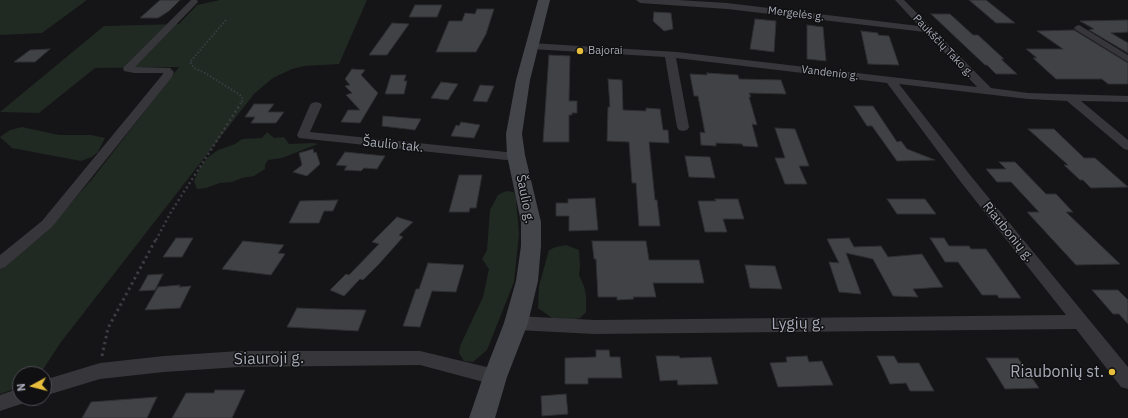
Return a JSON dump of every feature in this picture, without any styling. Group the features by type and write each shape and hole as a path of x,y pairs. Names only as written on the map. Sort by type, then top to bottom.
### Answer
{"street":[{"name":"Šaulio g.","path":"482,418 495,377 516,323 527,281 531,240 531,222 516,156 514,134 532,46 544,0"},
{"name":"Mergelės g.","path":"640,0 727,6 928,30"},
{"name":"Paukščių Tako g.","path":"899,0 988,92"},
{"path":"0,263 48,224 168,75 169,72 166,70 134,70 128,68 194,2"},
{"path":"1079,28 1128,59"},
{"name":"Vandenio g.","path":"532,46 628,50 988,92 1071,98 1128,99"},
{"path":"670,55 683,127"},
{"name":"Riaubonių g.","path":"891,81 961,172 1128,381"},
{"path":"1071,98 1128,146"},
{"name":"Šaulio tak.","path":"316,105 303,135 516,156"},
{"name":"Lygių g.","path":"516,323 595,327 1080,322"},
{"name":"Siauroji g.","path":"52,386 100,371 164,364 239,359 420,358 495,377"},
{"path":"0,403 12,399"}],"path":[{"path":"100,371 108,328 171,212 238,110 243,99 240,95 205,72 194,68 190,62 226,20"}],"shaded area":[{"path":"0,0 87,0 42,33 0,35"},
{"path":"220,0 367,0 339,64 304,66 292,69 273,78 254,94 61,342 45,366 12,366 12,390 0,394 0,269 44,234 93,178 179,67 95,68 39,113 0,112 104,26 179,24 197,5"},
{"path":"22,127 59,135 91,135 105,138 98,152 92,157 81,161 12,148 0,137 10,130"},
{"path":"267,132 274,138 284,137 289,144 318,144 282,158 268,160 265,165 265,169 254,176 197,189 194,181 199,169 207,158 218,150 235,144 242,139 262,138"},
{"path":"506,191 514,192 516,199 519,234 514,282 487,350 473,362 464,361 459,353 460,346 483,297 489,269 482,259 487,250 490,210 498,195"},
{"path":"566,245 579,250 579,275 584,286 586,296 586,312 580,318 572,320 552,318 538,308 539,286 549,250"}],"building":[{"path":"160,0 180,0 169,11 158,18 140,18"},
{"path":"969,0 986,0 1015,23 996,23"},
{"path":"415,5 442,5 437,17 409,17"},
{"path":"477,9 494,9 486,34 476,52 436,52 449,21 462,21 465,13 475,14"},
{"path":"654,12 671,13 673,29 664,31 653,21"},
{"path":"931,14 950,14 973,35 978,35 1004,59 1001,59 1017,74 996,74"},
{"path":"755,19 776,21 774,52 750,49"},
{"path":"1128,20 1128,32 1111,33 1128,43 1128,53 1089,30 1094,29 1080,21"},
{"path":"392,23 409,24 387,55 369,55"},
{"path":"807,25 823,27 826,61 807,59"},
{"path":"1074,30 1128,63 1128,84 1108,84 1102,79 1056,79 1033,58 1037,58 1026,49 1063,49 1037,31"},
{"path":"861,31 889,36 899,65 868,64"},
{"path":"50,49 35,62 14,62 30,50"},
{"path":"549,55 570,56 569,101 577,101 577,113 572,113 572,115 569,115 569,142 543,142"},
{"path":"352,69 365,70 361,75 378,93 360,123 341,122 348,110 360,110 346,95 352,93 345,86 350,85 345,79"},
{"path":"707,73 738,75 739,79 781,80 786,94 749,93 757,125 752,124 758,147 743,146 742,144 716,143 716,146 701,145 700,132 705,133 698,96 694,96 690,74 707,75"},
{"path":"391,75 406,75 404,81 407,81 404,94 385,94"},
{"path":"608,79 622,80 623,110 646,111 646,108 660,109 663,130 668,130 669,143 649,142 655,200 657,200 660,226 639,226 636,183 632,183 629,142 607,141 608,107 610,107"},
{"path":"441,82 458,84 448,100 431,98"},
{"path":"480,85 494,86 487,102 473,101"},
{"path":"254,104 274,104 268,112 284,112 276,123 251,123 255,117 245,117"},
{"path":"854,106 873,106 897,142 901,141 907,149 935,160 897,161 872,126 867,126"},
{"path":"383,116 421,119 415,130 382,126"},
{"path":"461,122 480,125 474,138 451,136 456,125 459,126"},
{"path":"775,128 795,129 809,166 799,166 807,184 785,184 775,158 785,158"},
{"path":"1028,129 1054,129 1084,158 1095,158 1128,187 1091,188 1083,180 1080,180 1064,165 1068,165"},
{"path":"313,149 314,153 316,152 320,164 307,176 293,172 302,165 299,153"},
{"path":"345,152 385,156 377,169 364,168 361,171 344,170 347,166 336,165"},
{"path":"685,156 710,157 715,178 689,177"},
{"path":"999,162 1015,162 1046,194 1056,194 1073,212 1066,212 1120,264 1076,265 1027,212 1039,212 1011,182 997,182 986,169 1006,169"},
{"path":"459,175 482,175 476,208 470,208 469,212 449,212"},
{"path":"595,198 598,230 569,231 569,216 556,216 556,203 568,203 568,199"},
{"path":"715,199 738,199 744,219 723,219 727,232 705,232 698,201 716,201"},
{"path":"887,199 925,199 936,214 897,214"},
{"path":"338,200 333,211 324,211 319,223 289,223 300,201"},
{"path":"397,217 413,222 399,235 403,237 379,264 363,280 360,279 344,296 330,290 346,274 349,275 379,244 372,242"},
{"path":"176,238 193,238 182,257 163,257"},
{"path":"849,238 854,247 881,246 888,257 922,254 943,287 913,289 918,297 893,296 873,259 846,253 861,294 839,292 829,262 839,263 827,239"},
{"path":"930,238 944,238 949,246 969,246 971,249 986,249 1021,298 999,298 997,295 982,295 958,262 945,262"},
{"path":"243,241 284,245 278,253 285,254 271,275 222,269"},
{"path":"592,241 646,241 649,260 699,260 704,283 653,283 656,297 633,297 634,299 617,300 617,297 598,297 596,259 594,259"},
{"path":"428,263 464,265 456,292 432,291 420,327 403,326 416,289 419,289"},
{"path":"745,265 775,266 782,289 750,288"},
{"path":"163,274 155,290 139,291 148,275"},
{"path":"180,285 179,287 191,286 180,308 145,310 158,287"},
{"path":"1092,290 1118,290 1128,300 1128,324 1119,314 1113,314"},
{"path":"297,308 366,310 358,331 287,327"},
{"path":"596,350 609,350 610,357 620,357 622,378 588,378 588,384 565,384 565,358 596,357"},
{"path":"656,356 679,356 680,358 711,357 718,384 678,385 677,380 660,381"},
{"path":"807,356 809,362 822,361 833,385 778,387 770,363 787,362 786,357"},
{"path":"877,356 894,356 898,363 919,363 934,391 910,391 906,383 890,384"},
{"path":"986,358 1018,358 1039,388 1005,389"},
{"path":"215,390 245,390 232,418 172,418 186,393 214,393"},
{"path":"566,394 568,414 542,416 541,396"},
{"path":"157,397 147,418 82,418 91,402"}],"place":[{"name":"Bajorai","path":"580,51"},
{"name":"Riaubonių st.","path":"1112,372"}]}
